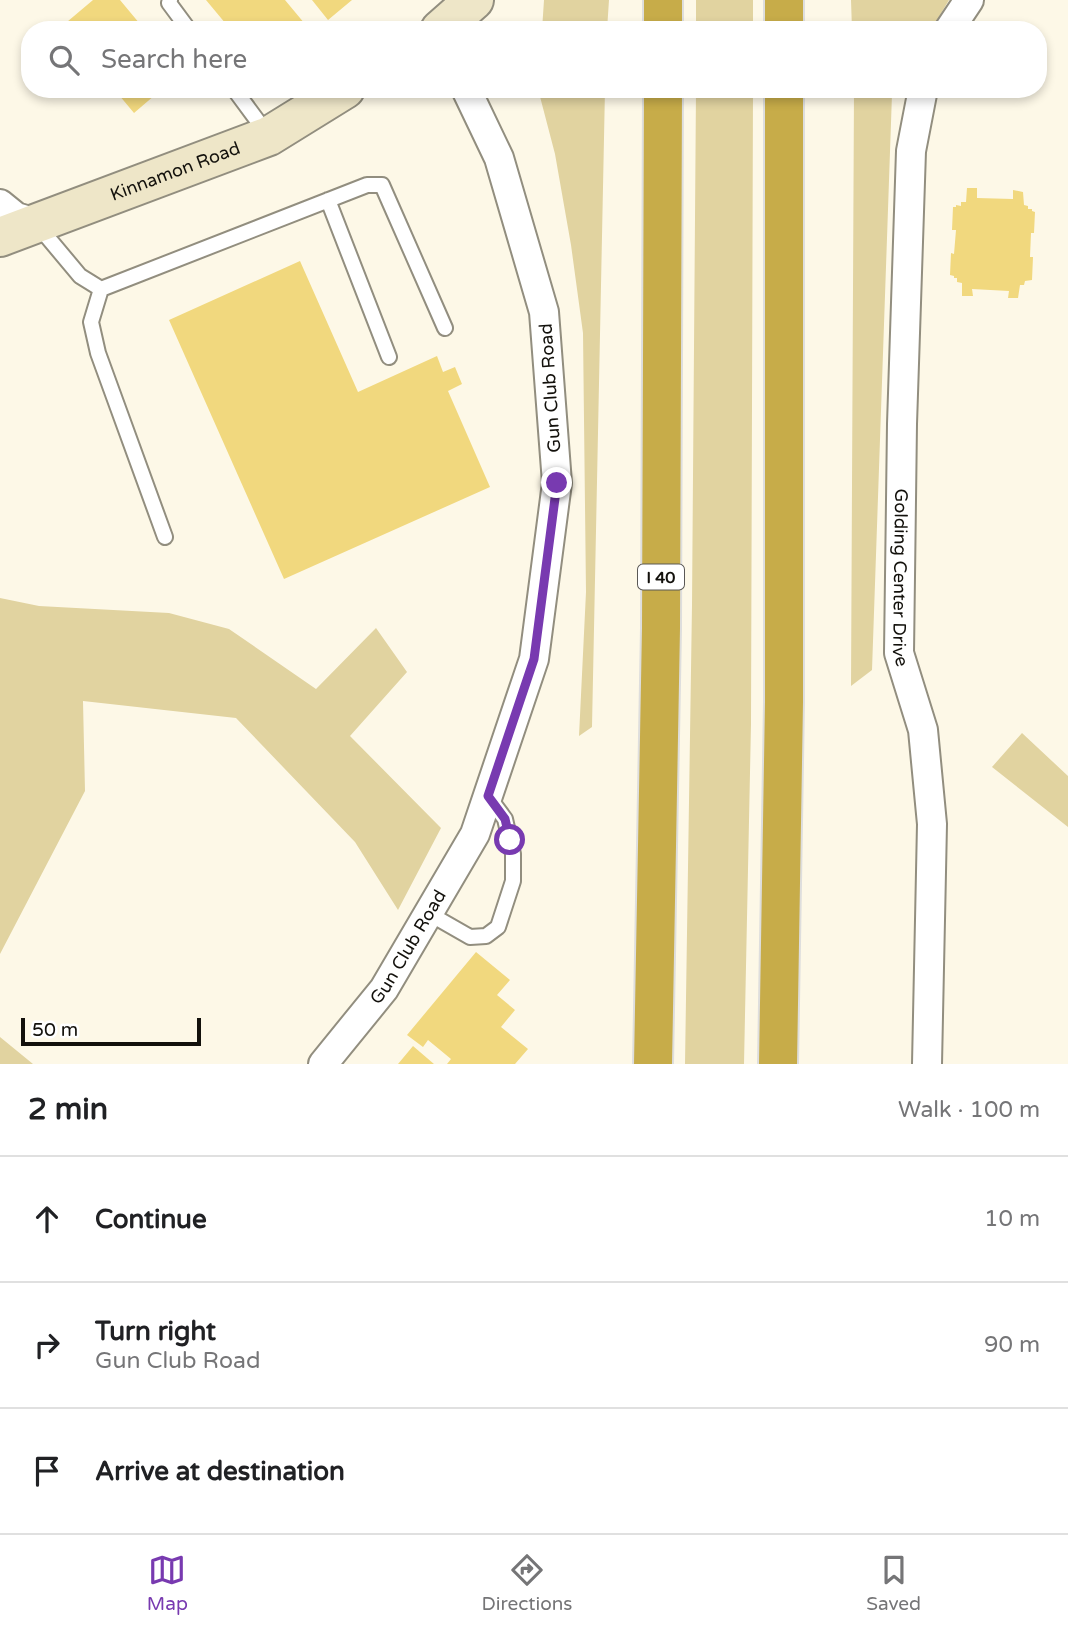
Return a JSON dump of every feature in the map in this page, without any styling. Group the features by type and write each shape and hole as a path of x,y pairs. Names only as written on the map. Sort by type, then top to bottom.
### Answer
{"highway":[{"path":"663,0 663,21"},
{"path":"784,0 784,21"},
{"name":"I 40","path":"653,1064 661,628 663,98"},
{"path":"778,1064 785,702 784,98"}],"main road":[{"path":"450,21 474,0"},
{"name":"Kinnamon Road","path":"0,237 269,136 330,98"}],"street":[{"path":"955,21 969,0"},
{"name":"Gun Club Road","path":"323,1064 384,989 475,834 534,659 557,483 544,312 499,158 470,98"},
{"name":"Golding Center Drive","path":"921,98 911,151 902,424 899,653 923,730 932,824 927,1064"},
{"path":"0,204 16,217 36,223"}],"lane":[{"path":"170,0 169,4 182,21"},
{"path":"241,98 269,136"},
{"path":"101,289 367,185 382,185 445,328"},
{"path":"327,200 389,358"},
{"path":"36,223 80,276 101,289"},
{"path":"101,289 91,322 98,353 165,537"},
{"path":"428,913 470,937 486,936 498,927 513,881 513,854 505,819 488,796"}],"shaded area":[{"path":"544,0 609,0 608,21 543,21"},
{"path":"696,0 753,0 753,21 696,21"},
{"path":"851,0 949,0 936,21 852,21"},
{"path":"540,98 605,98 592,727 579,736 586,592 583,333 555,154"},
{"path":"696,98 753,98 751,724 744,1064 685,1064"},
{"path":"854,98 892,98 872,670 851,686"},
{"path":"0,598 39,606 169,613 229,629 316,689 376,628 407,672 350,736 441,828 398,910 355,842 236,718 83,701 85,791 0,954"},
{"path":"1022,733 1068,776 1068,827 992,767"},
{"path":"0,1037 33,1064 0,1064"}],"building":[{"path":"93,0 120,0 138,21 68,21"},
{"path":"206,0 285,0 302,21 224,21"},
{"path":"312,0 352,0 328,20"},
{"path":"122,98 152,98 134,113"},
{"path":"967,188 977,188 977,198 1013,199 1013,190 1023,192 1024,205 1035,212 1034,233 1031,233 1032,280 1020,285 1018,298 1008,298 1009,291 972,289 973,296 962,296 962,283 950,275 956,230 952,230 953,207 966,202"},
{"path":"300,261 358,392 437,356 443,372 455,367 462,384 448,391 490,487 284,579 169,320"},
{"path":"476,952 510,980 497,995 515,1010 501,1027 528,1049 515,1064 447,1064 451,1059 428,1040 423,1047 407,1035"},
{"path":"413,1046 434,1064 398,1064"}],"route":[{"path":"510,840 505,819 488,796 534,659 557,483"}]}
